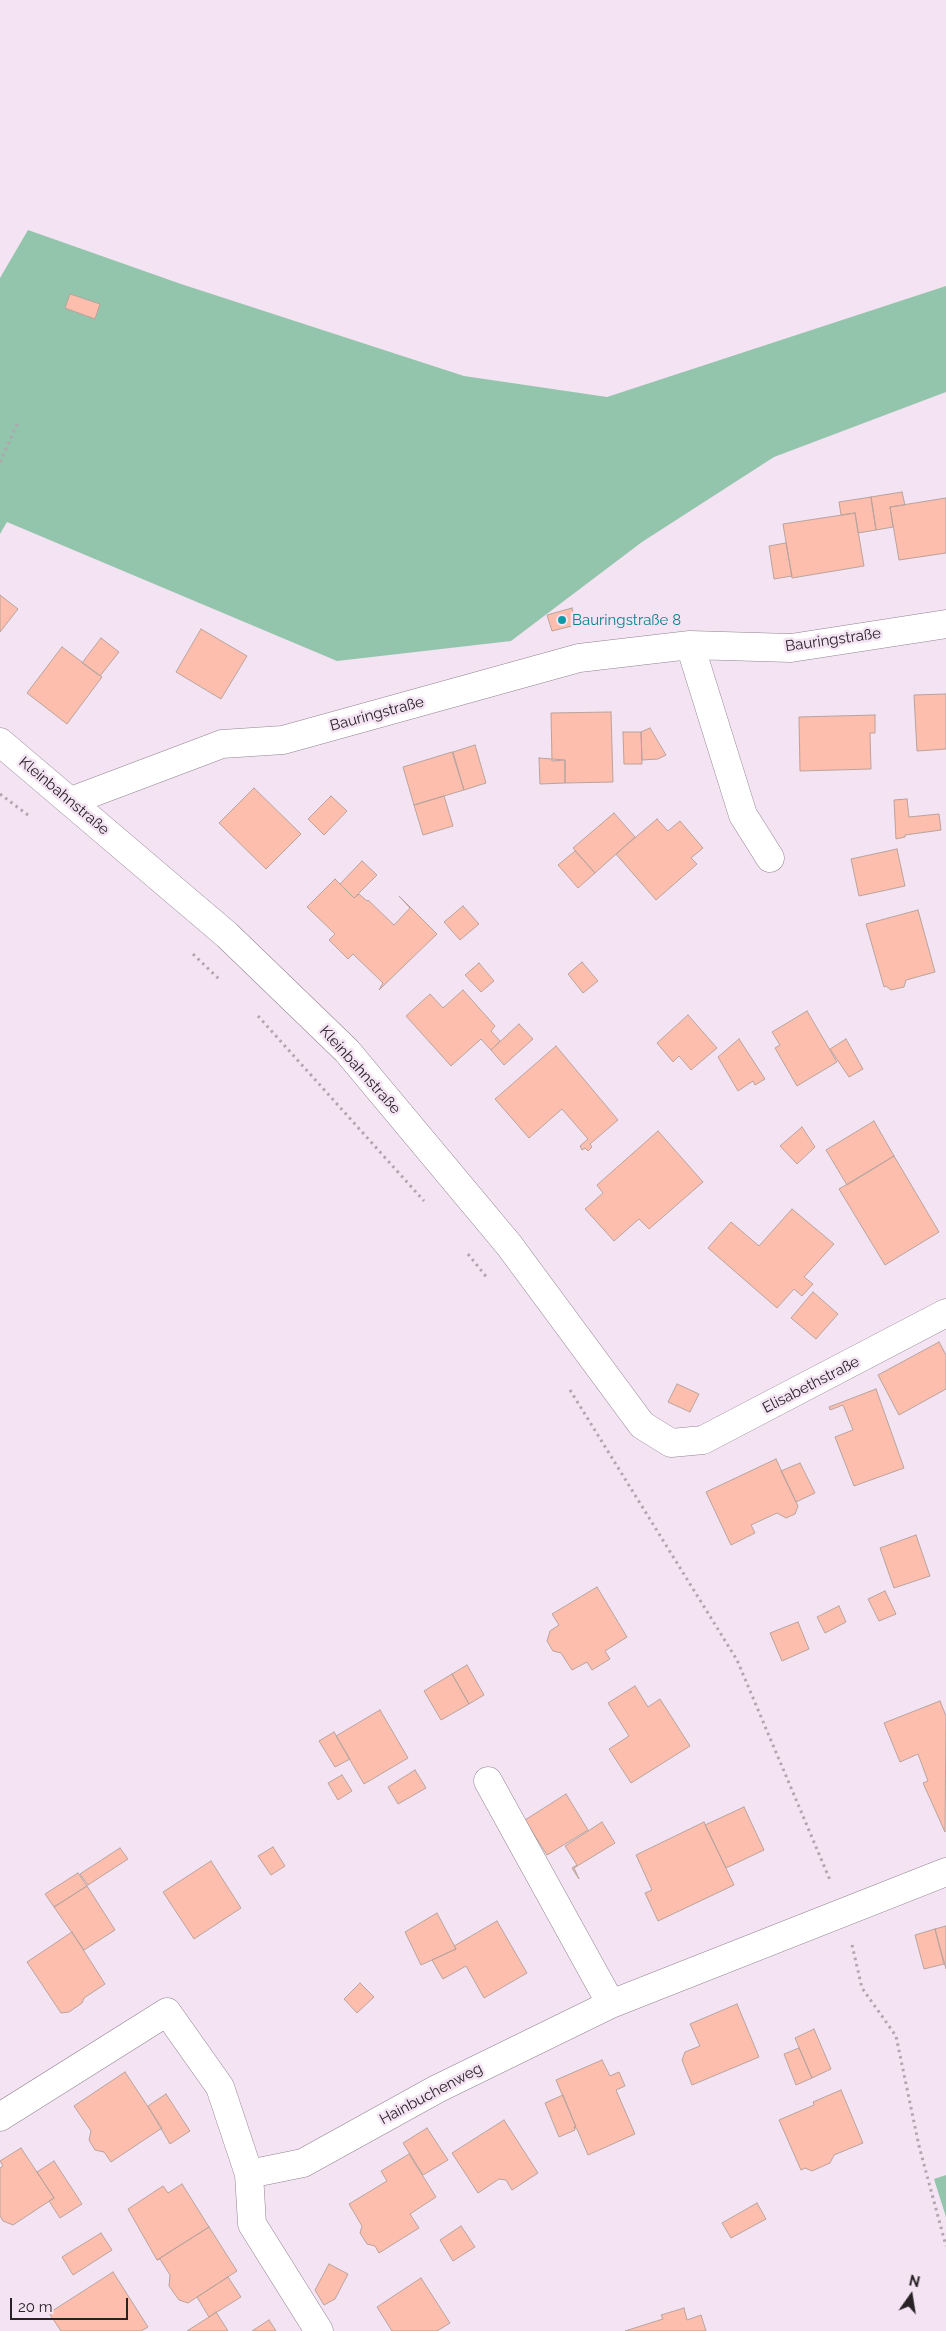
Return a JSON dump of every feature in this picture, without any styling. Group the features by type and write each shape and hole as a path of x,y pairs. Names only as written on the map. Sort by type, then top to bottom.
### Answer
{"street":[{"name":"Bauringstraße","path":"71,801 222,744 283,740 580,658 690,645 791,648 946,624"},
{"path":"690,645 743,815 770,858"},
{"name":"Kleinbahnstraße","path":"0,742 227,935 347,1051 509,1245 642,1425 671,1443"},
{"name":"Elisabethstraße","path":"671,1443 703,1440 946,1313"},
{"path":"488,1781 611,2004"},
{"name":"Hainbuchenweg","path":"249,2174 303,2163 437,2089 611,2004 844,1914 946,1872"},
{"path":"0,2117 167,2012 220,2087 249,2174 252,2224 320,2331"}],"path":[{"path":"0,462 18,422"},
{"path":"0,794 30,816"},
{"path":"190,952 225,984"},
{"path":"253,1010 429,1207"},
{"path":"466,1251 490,1281"},
{"path":"565,1381 737,1660 844,1914 862,1988 896,2036 918,2146 946,2246"}],"green space":[{"path":"28,230 181,284 464,376 607,397 946,286 946,392 774,457 642,542 511,641 337,661 7,522 0,534 0,278"},
{"path":"946,2175 946,2217 934,2179"}],"building":[{"path":"70,294 100,304 95,319 65,308"},
{"path":"902,492 905,505 890,507 893,527 876,530 871,497"},
{"path":"871,497 876,530 858,533 855,513 841,515 839,502"},
{"path":"946,498 946,553 899,560 890,507"},
{"path":"855,513 864,566 792,578 783,524"},
{"path":"786,543 792,576 774,579 769,546"},
{"path":"0,595 18,609 0,632"},
{"name":"Bauringstraße 8","path":"572,608 576,625 552,631 547,615"},
{"path":"201,629 247,656 221,699 176,672"},
{"path":"101,638 119,652 100,676 82,663"},
{"path":"62,647 102,677 67,724 27,693"},
{"path":"946,694 946,749 917,751 914,695"},
{"path":"611,712 613,782 565,783 565,760 552,761 551,713"},
{"path":"875,715 875,733 870,733 871,769 800,771 799,717"},
{"path":"650,728 666,755 658,759 642,760 641,732"},
{"path":"623,732 641,732 642,764 624,764"},
{"path":"475,745 486,783 464,790 453,752"},
{"path":"452,752 464,790 414,805 403,767"},
{"path":"539,758 565,760 565,783 540,784"},
{"path":"254,788 301,834 266,869 219,823"},
{"path":"331,796 347,811 324,835 308,819"},
{"path":"444,796 453,826 423,835 414,805"},
{"path":"907,799 909,817 939,814 941,830 905,835 905,837 896,839 894,800"},
{"path":"614,813 635,837 595,873 573,848"},
{"path":"657,819 668,831 680,821 703,848 691,858 697,864 656,900 616,854"},
{"path":"897,849 905,886 859,896 851,859"},
{"path":"575,851 595,873 578,888 558,865"},
{"path":"362,861 377,875 354,898 340,884"},
{"path":"335,879 354,898 359,894 368,900 394,925 410,908 399,896 437,934 379,990 383,983 353,954 348,959 329,940 335,934 307,907"},
{"path":"463,906 479,924 460,940 444,922"},
{"path":"918,910 935,972 906,980 904,987 891,990 886,986 884,987 866,924"},
{"path":"582,962 598,981 583,993 568,974"},
{"path":"479,963 494,981 481,992 465,975"},
{"path":"463,990 495,1026 491,1031 500,1041 491,1050 481,1039 451,1066 406,1016 430,994 443,1008"},
{"path":"807,1011 837,1062 797,1086 775,1048 780,1045 772,1032"},
{"path":"688,1015 717,1048 691,1070 679,1056 673,1062 657,1043"},
{"path":"519,1024 533,1039 504,1065 491,1050"},
{"path":"739,1039 765,1079 755,1085 753,1081 738,1091 718,1057"},
{"path":"846,1039 863,1069 849,1077 830,1049"},
{"path":"556,1046 618,1120 590,1144 592,1147 588,1151 585,1148 582,1150 580,1146 588,1139 562,1109 529,1138 495,1099"},
{"path":"874,1121 894,1156 847,1185 826,1150"},
{"path":"802,1127 815,1147 797,1164 780,1146"},
{"path":"658,1131 703,1182 649,1229 639,1219 614,1241 585,1209 603,1193 597,1185"},
{"path":"894,1156 939,1232 885,1265 839,1189"},
{"path":"792,1209 834,1244 804,1277 813,1284 802,1296 794,1289 777,1308 708,1248 731,1222 759,1246"},
{"path":"813,1292 838,1314 816,1339 791,1318"},
{"path":"939,1342 946,1355 946,1389 899,1415 878,1375"},
{"path":"677,1384 699,1394 690,1412 668,1402"},
{"path":"876,1389 904,1468 854,1486 835,1437 853,1430 843,1405 830,1410 829,1407"},
{"path":"776,1459 798,1506 795,1514 786,1518 777,1513 751,1525 755,1533 731,1545 706,1492"},
{"path":"800,1463 815,1493 796,1502 781,1471"},
{"path":"916,1535 930,1576 894,1588 880,1548"},
{"path":"597,1587 627,1637 605,1651 610,1659 592,1670 587,1662 572,1670 561,1653 553,1651 547,1641 550,1631 559,1625 552,1614"},
{"path":"885,1591 896,1614 879,1621 868,1599"},
{"path":"839,1606 846,1622 825,1633 817,1617"},
{"path":"798,1622 809,1649 782,1661 770,1633"},
{"path":"467,1665 484,1695 469,1704 452,1674"},
{"path":"452,1674 469,1704 441,1720 424,1691"},
{"path":"635,1686 648,1707 660,1699 690,1746 631,1783 609,1749 629,1736 608,1703"},
{"path":"940,1701 946,1716 945,1832 923,1783 928,1781 918,1754 900,1762 884,1723"},
{"path":"380,1710 408,1758 364,1784 336,1736"},
{"path":"334,1732 350,1759 335,1767 319,1741"},
{"path":"415,1770 426,1788 398,1804 388,1787"},
{"path":"342,1775 352,1791 338,1800 328,1783"},
{"path":"566,1794 588,1830 547,1855 525,1820"},
{"path":"744,1807 764,1850 726,1868 705,1825"},
{"path":"602,1822 615,1843 574,1868 579,1879 572,1868 577,1865 565,1846"},
{"path":"704,1822 734,1885 658,1921 645,1893 652,1890 636,1855"},
{"path":"273,1847 285,1866 271,1875 258,1856"},
{"path":"120,1848 128,1859 88,1885 80,1874"},
{"path":"211,1861 241,1908 194,1939 163,1892"},
{"path":"78,1873 87,1886 54,1907 45,1894"},
{"path":"87,1886 115,1930 84,1950 54,1907"},
{"path":"437,1913 456,1949 421,1965 405,1932"},
{"path":"497,1921 527,1973 484,1998 466,1966 443,1979 432,1960 456,1949 454,1946"},
{"path":"946,1926 946,1969 935,1929"},
{"path":"935,1929 944,1964 924,1969 915,1935"},
{"path":"72,1932 105,1984 84,1998 82,2003 69,2012 61,2013 27,1962"},
{"path":"360,1983 374,1997 357,2013 344,1999"},
{"path":"737,2004 759,2057 692,2085 682,2060 685,2052 700,2046 690,2024"},
{"path":"814,2029 831,2069 812,2078 795,2038"},
{"path":"799,2048 812,2078 796,2085 784,2054"},
{"path":"602,2060 610,2076 619,2072 625,2086 616,2090 635,2134 588,2155 577,2129 574,2127 576,2127 556,2080"},
{"path":"125,2072 162,2128 111,2162 104,2152 95,2150 89,2140 91,2131 74,2106"},
{"path":"841,2090 863,2143 834,2155 830,2163 812,2171 805,2168 801,2170 779,2120 814,2105 813,2102"},
{"path":"166,2094 190,2131 170,2144 148,2106"},
{"path":"563,2095 576,2127 574,2127 575,2130 559,2137 545,2103"},
{"path":"504,2120 538,2173 512,2190 506,2180 499,2179 478,2193 452,2153"},
{"path":"427,2128 448,2160 423,2175 403,2143"},
{"path":"21,2148 54,2198 13,2225 3,2221 0,2216 0,2168 3,2166 0,2161"},
{"path":"409,2154 436,2197 410,2214 419,2228 379,2253 375,2246 367,2244 360,2233 362,2226 349,2204 387,2181 381,2171"},
{"path":"54,2161 82,2204 60,2218 49,2201 54,2198 37,2172"},
{"path":"182,2184 209,2227 157,2260 128,2209 163,2186 168,2193"},
{"path":"757,2203 766,2219 731,2238 722,2223"},
{"path":"461,2226 475,2247 453,2261 440,2240"},
{"path":"209,2227 237,2271 188,2303 179,2300 169,2286 170,2275 160,2259 157,2260"},
{"path":"101,2233 112,2250 73,2275 62,2257"},
{"path":"329,2264 348,2274 335,2299 324,2305 315,2290"},
{"path":"113,2272 148,2327 141,2331 61,2331 49,2313"},
{"path":"228,2277 241,2297 209,2317 197,2297"},
{"path":"421,2278 450,2323 437,2331 392,2331 377,2307"},
{"path":"684,2308 687,2320 701,2315 706,2331 625,2331 663,2319 661,2315"},
{"path":"216,2312 228,2331 187,2331 209,2317"},
{"path":"269,2320 276,2331 252,2331"}],"place":[{"name":"Bauringstraße 8","path":"562,620"}]}
